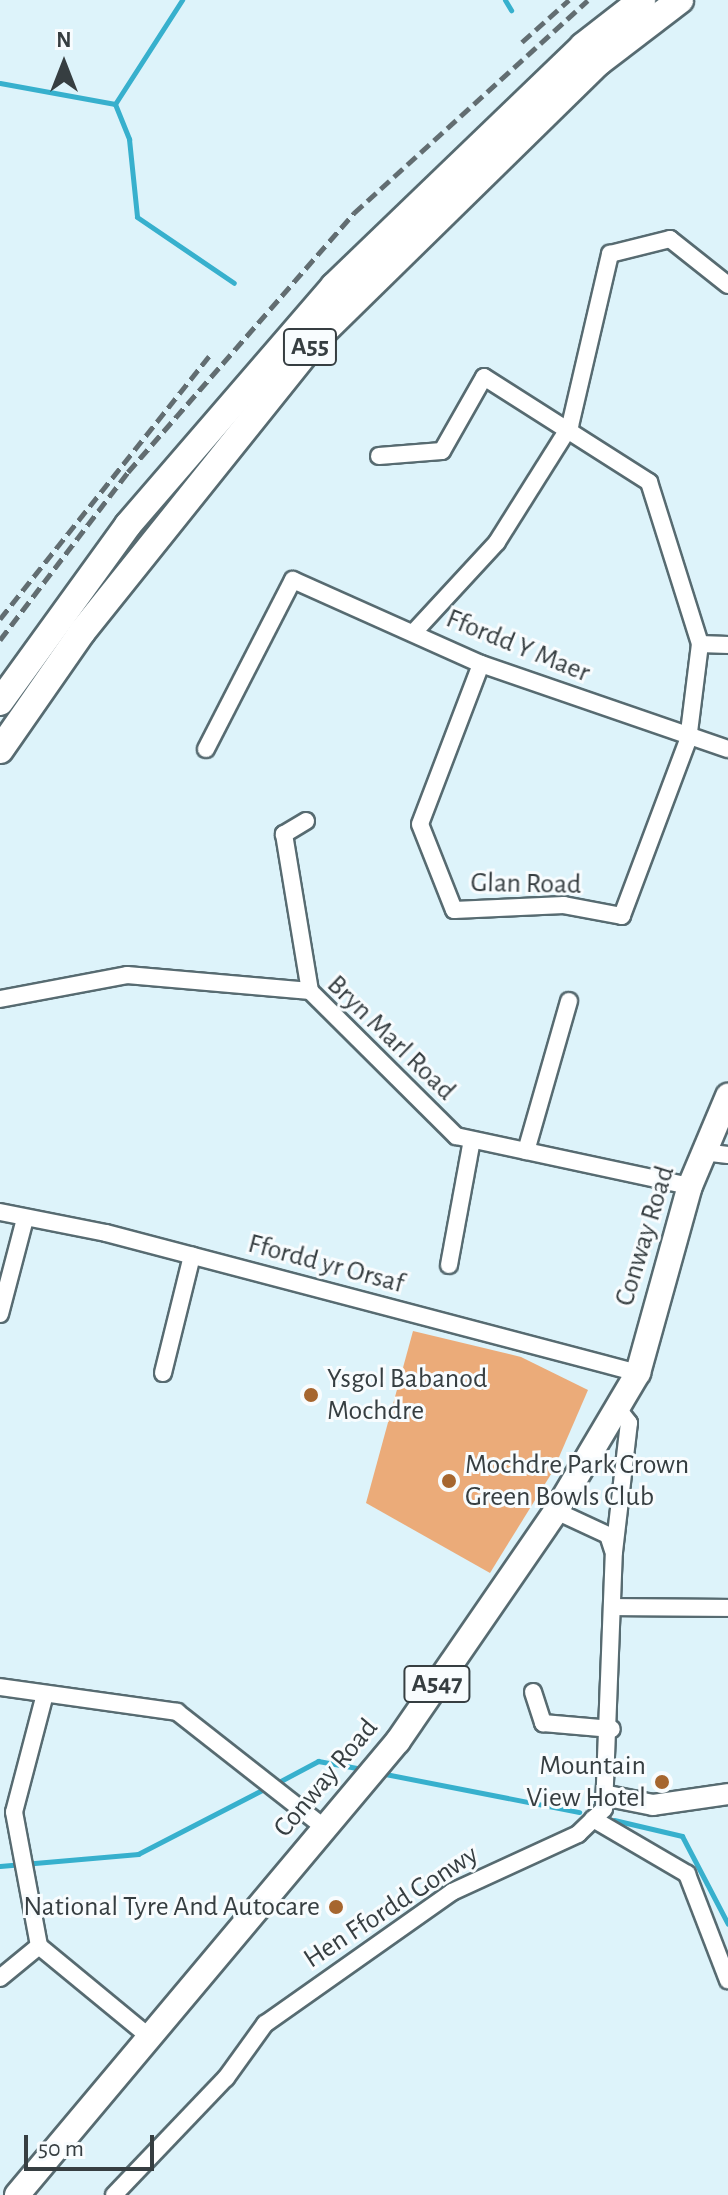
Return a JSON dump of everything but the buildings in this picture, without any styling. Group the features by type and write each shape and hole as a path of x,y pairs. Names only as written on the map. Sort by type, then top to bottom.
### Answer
{"highway":[{"name":"A55","path":"0,702 128,525 334,286 583,46 642,0"},
{"name":"A55","path":"0,750 82,632 321,334 599,62 680,0"}],"main road":[{"name":"Conway Road","path":"17,2195 398,1741 556,1511 619,1410 638,1373 690,1186 728,1096"}],"street":[{"path":"415,631 497,542 570,426 610,254 670,239 728,285"},
{"path":"379,456 442,451 484,377 570,426 649,482 700,644 688,740"},
{"name":"Ffordd Y Maer","path":"206,749 293,580 415,631 481,664 688,740 728,749"},
{"path":"700,644 728,645"},
{"name":"Glan Road","path":"481,664 420,824 454,910 564,905 622,916 688,740"},
{"path":"306,821 284,834 310,991"},
{"name":"Bryn Marl Road","path":"0,999 127,975 310,991 456,1136 690,1186"},
{"path":"526,1151 569,1001"},
{"path":"449,1265 472,1140"},
{"path":"703,1152 728,1155"},
{"name":"Ffordd yr Orsaf","path":"0,1212 192,1256 638,1373"},
{"path":"0,1314 25,1219"},
{"path":"163,1373 192,1256"},
{"name":"Hen Ffordd Gonwy","path":"114,2195 226,2078 265,2024 452,1892 578,1834 593,1819 608,1796 614,1552 629,1423 619,1410"},
{"path":"556,1511 608,1535 614,1552"},
{"path":"613,1607 728,1608"},
{"path":"0,1687 177,1712 325,1828"},
{"path":"533,1692 543,1723 612,1729"},
{"path":"45,1694 14,1812 39,1946 148,2036"},
{"path":"608,1796 653,1805 728,1794"},
{"path":"593,1819 687,1874 728,1980"},
{"path":"0,1978 39,1946"}],"shaded area":[{"path":"413,1331 521,1357 588,1390 553,1471 490,1573 366,1503"}],"waterway":[{"path":"0,83 115,104 182,0"},
{"path":"505,0 511,10"},
{"path":"115,104 129,139 137,217 234,283"},
{"path":"275,1784 318,1761 362,1769"},
{"path":"380,1773 579,1812"},
{"path":"0,1866 138,1854 266,1788"},
{"path":"614,1820 682,1836 728,1924"}],"railway":[{"path":"522,42 569,0"},
{"path":"0,640 128,472 354,213 588,0"},
{"path":"0,619 209,356"}],"place":[{"name":"Ysgol Babanod Mochdre","path":"311,1395"},
{"name":"Mochdre Park Crown Green Bowls Club","path":"449,1481"},
{"name":"Mountain View Hotel","path":"662,1782"},
{"name":"National Tyre And Autocare","path":"336,1907"}]}
